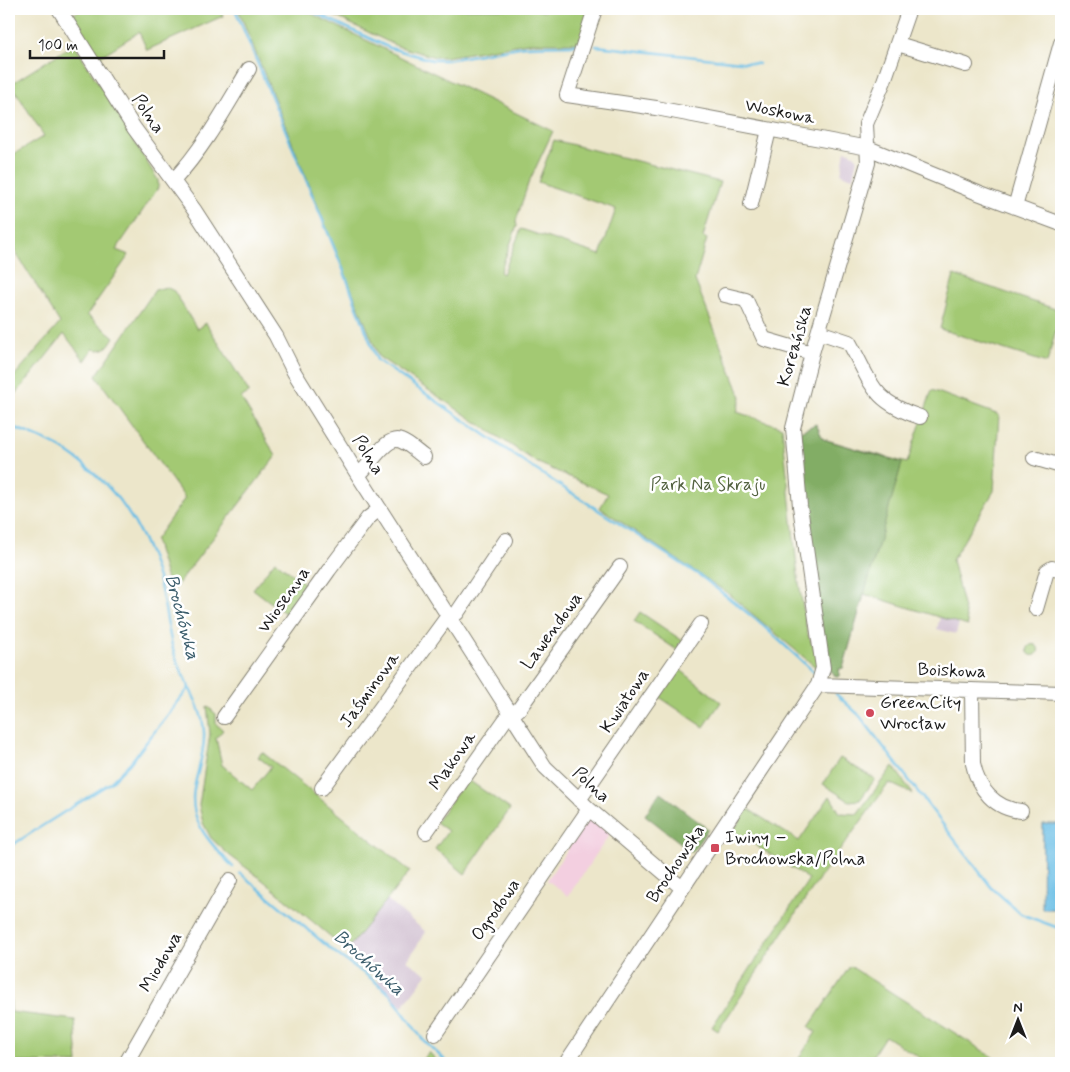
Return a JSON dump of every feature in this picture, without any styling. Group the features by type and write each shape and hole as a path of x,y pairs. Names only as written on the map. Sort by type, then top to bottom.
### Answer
{"street":[{"name":"Polna","path":"59,9 134,128 173,181 276,336 294,372 358,476 545,767 584,804 682,888"},
{"name":"Woskowa","path":"594,9 567,95 656,108 868,148 978,193 1061,224"},
{"name":"Koreańska","path":"824,668 800,506 793,428 812,353 868,162 865,130 868,116 898,44 909,9"},
{"path":"1015,207 1061,43"},
{"path":"898,44 966,65"},
{"path":"173,181 215,126 249,69"},
{"path":"751,204 769,130"},
{"path":"726,295 746,300 764,338 812,353"},
{"path":"819,332 849,342 872,388 880,397 895,408 920,417"},
{"path":"358,476 388,441 401,440 424,457"},
{"path":"1034,458 1061,466"},
{"name":"Wiosenna","path":"224,717 368,518 380,509"},
{"name":"Jaśminowa","path":"322,788 444,620 457,613 506,540"},
{"name":"Lawendowa","path":"512,715 620,566"},
{"path":"1036,609 1047,571 1052,568 1061,571"},
{"name":"Kwiatowa","path":"584,804 701,624"},
{"name":"Brochowska","path":"566,1063 818,685 824,668"},
{"name":"Boiskowa","path":"818,685 1061,693"},
{"path":"968,690 973,764 976,776 982,789 994,801 1009,809 1021,811"},
{"name":"Makowa","path":"426,832 505,720 512,715"},
{"name":"Ogrodowa","path":"435,1034 584,804"},
{"name":"Miodowa","path":"126,1063 230,880"}],"shaded area":[{"path":"845,151 851,152 857,158 853,178 841,174"},
{"path":"940,617 959,623 956,634 937,629"},
{"path":"590,816 610,834 568,896 547,880"},
{"path":"386,899 426,932 407,961 427,974 402,1007 378,982 382,976 347,950"}],"green space":[{"path":"82,9 220,9 223,16 147,50 139,32 98,58 72,15"},
{"path":"238,9 302,9 553,131 528,184 516,221 517,226 500,272 503,274 521,229 600,255 616,209 538,182 554,140 720,182 703,237 707,239 695,280 741,397 737,412 782,427 798,577 807,632 818,658 818,669 726,592 600,508 608,494 536,462 379,357"},
{"path":"320,9 536,9 544,12 546,9 588,9 583,43 528,43 446,57 435,57 397,46"},
{"path":"74,44 158,180 158,188 116,250 129,255 87,315 114,337 110,344 103,349 93,349 85,361 64,334 9,403 9,382 60,323 9,242 9,157 44,136 11,84"},
{"path":"954,275 1061,311 1047,363 940,329"},
{"path":"166,287 174,291 197,329 206,323 249,392 241,398 276,456 171,593 155,540 185,498 96,376 155,290"},
{"path":"932,390 999,415 994,491 952,560 968,626 864,594 843,668 839,669 840,676 836,677 813,585 819,583 812,548 816,424 823,439 907,463"},
{"name":"Park Na Skraju","path":"816,424 823,439 902,463 843,668 839,669 840,676 836,677 829,669 813,585 819,583 812,548 807,538 800,431"},
{"path":"275,561 312,589 290,617 253,589"},
{"path":"640,612 683,641 677,650 634,621"},
{"path":"1033,644 1039,650 1033,656 1027,650"},
{"path":"678,668 721,702 704,727 658,696"},
{"path":"207,706 216,714 216,724 223,730 216,738 222,765 252,790 271,767 258,757 262,752 410,871 347,950 260,878 229,855 211,838 203,823 199,805 210,734"},
{"path":"840,758 875,779 860,800 849,801 823,784"},
{"path":"893,766 913,794 889,783 816,883 718,1031 712,1027 809,879 733,831 748,809 799,841 830,796 840,813 857,814"},
{"path":"467,779 510,809 465,874 435,849 448,831 436,822"},
{"path":"660,792 708,829 692,852 645,815"},
{"path":"9,946 11,1012 75,1020 78,1063 9,1062"},
{"path":"850,966 1002,1063 928,1063 885,1036 868,1063 862,1060 859,1063 796,1063 816,1032 809,1027"},
{"path":"429,1052 439,1063 421,1063"}],"water":[{"path":"1043,824 1061,824 1061,909 1042,909"}],"waterway":[{"path":"235,9 343,269 377,360 533,468 702,577 759,622 815,673"},
{"path":"306,9 310,10"},
{"path":"316,13 390,48 432,60 447,60 525,46 577,45"},
{"path":"596,46 759,64"},
{"name":"Brochówka","path":"9,425 53,444 84,464 124,507 144,540 160,587 176,660 196,701 203,722 204,740 202,755 194,789 193,801 195,812 203,832 233,867"},
{"path":"9,847 110,783 130,763 189,688"},
{"path":"836,694 859,715 991,887 1021,914 1061,929"},
{"name":"Brochówka","path":"240,873 338,955 390,994 423,1040 448,1063"}],"place":[{"name":"GreenCity Wrocław","path":"870,713"},
{"name":"Iwiny – Brochowska/Polna","path":"715,848"}]}
